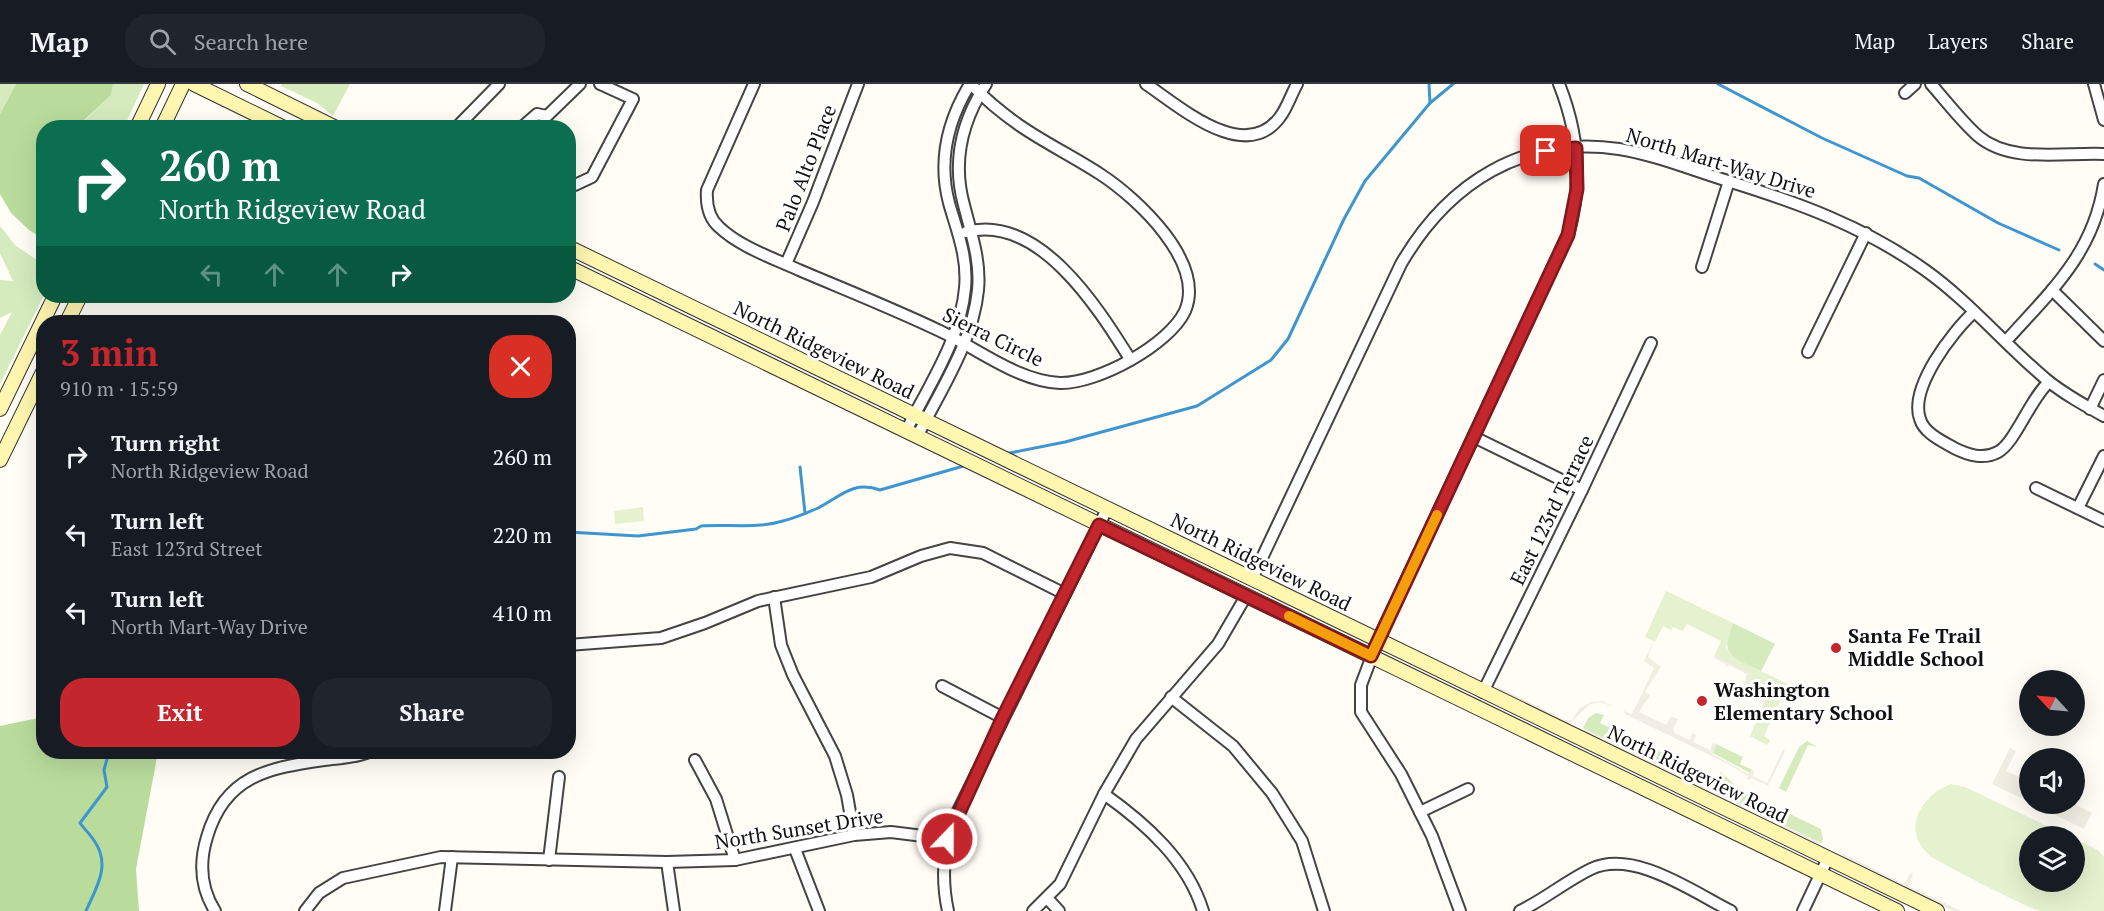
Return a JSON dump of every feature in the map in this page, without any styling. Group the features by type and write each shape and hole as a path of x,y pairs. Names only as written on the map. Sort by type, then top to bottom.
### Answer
{"main road":[{"path":"141,120 158,84"},
{"path":"166,120 183,84"},
{"path":"194,84 268,120"},
{"path":"247,84 320,120"},
{"name":"North Ridgeview Road","path":"576,251 1936,911"},
{"name":"North Ridgeview Road","path":"576,271 1897,911"},
{"path":"0,409 36,335"},
{"path":"0,460 36,386"}],"street":[{"path":"464,120 499,84"},
{"path":"530,120 537,114 546,117 580,84"},
{"path":"576,185 592,177 633,99 600,84"},
{"name":"Sierra Circle","path":"754,84 710,180 706,203 713,221 726,233 786,264 952,337 1026,375 1061,383 1088,379 1130,359 1149,347 1180,319 1189,295 1186,269 1157,225 1126,194 1102,175 1018,124 983,89 970,84"},
{"name":"Palo Alto Place","path":"786,264 813,202 858,84"},
{"path":"912,434 952,337 966,286 960,234 948,199 946,156 955,113 970,84"},
{"path":"1146,84 1223,134 1241,136 1252,135 1273,124 1285,109 1297,84"},
{"path":"1460,911 1420,812 1401,774 1361,712 1361,685 1378,640 1568,235 1577,189 1576,148 1572,123 1559,84"},
{"path":"1905,93 1915,84"},
{"path":"1931,84 1976,134 1994,146 2020,153 2104,154"},
{"path":"2098,88 2104,120"},
{"path":"919,418 964,343 974,315 979,276 960,189 959,158 965,124 983,89"},
{"name":"North Mart-Way Drive","path":"1252,579 1401,264 1418,235 1441,207 1466,185 1494,168 1546,151 1597,147 1635,152 1822,212 1866,233 1927,272 2049,382 2104,417"},
{"path":"1702,267 1729,181"},
{"path":"2006,341 2079,256 2101,214 2104,184"},
{"path":"960,234 992,229 1036,248 1059,265 1091,300 1130,359"},
{"path":"1808,352 1866,233"},
{"path":"2052,290 2104,341"},
{"path":"1974,312 1951,337 1922,388 1917,405 1920,420 1927,432 1973,456 1985,456 1999,452 2007,445 2036,394 2049,382"},
{"name":"East 123rd Terrace","path":"1483,692 1651,343"},
{"path":"2090,409 2104,380"},
{"path":"1474,437 1582,490"},
{"path":"2078,508 2104,456"},
{"path":"2036,488 2104,521"},
{"path":"948,911 944,872 947,839 1003,717 1107,509"},
{"path":"576,644 661,638 705,623 746,604 871,577 921,556 950,548 973,550 993,557 1065,594"},
{"path":"1033,911 1060,885 1104,794 1136,739 1218,644 1246,596"},
{"path":"774,597 781,645 835,756 847,795 854,835"},
{"path":"942,686 1003,717"},
{"path":"1171,697 1233,746 1272,793 1302,842 1324,911"},
{"path":"215,911 203,885 202,854 210,828 222,805 238,786 249,778 270,769 339,759"},
{"path":"695,760 716,799 735,860"},
{"path":"549,860 559,777"},
{"path":"1420,812 1468,789"},
{"path":"1104,794 1137,818 1162,844 1183,871 1199,898 1203,911"},
{"name":"North Sunset Drive","path":"305,911 319,893 343,878 441,857 667,862 735,860 854,835 891,832 947,839"},
{"path":"795,849 819,911"},
{"path":"445,911 452,857"},
{"path":"1803,911 1828,858"},
{"path":"667,862 674,911"},
{"path":"1520,911 1557,886 1594,868 1622,863 1648,869 1731,911"},
{"path":"1047,898 1059,911"}],"green space":[{"path":"0,84 16,84 0,114"},
{"path":"16,84 113,84 111,95 84,120 36,120 36,234 11,213 0,194 0,114"},
{"path":"113,84 144,84 127,120 85,120 111,95"},
{"path":"282,84 350,84 333,116 317,103 281,86"},
{"path":"0,226 16,246 36,259 36,303 40,303 0,384 0,335 12,312 0,318 0,280 13,281 0,253"},
{"path":"643,507 644,521 615,524 614,511"},
{"path":"1666,591 1733,623 1726,647 1734,658 1788,684 1764,736 1770,740 1767,745 1750,736 1765,700 1744,689 1751,674 1718,658 1715,654 1721,641 1687,624 1683,631 1673,627 1671,630 1663,626 1655,642 1645,637"},
{"path":"1733,623 1775,644 1761,671 1736,659 1728,650 1727,643"},
{"path":"1596,713 1604,715 1600,723 1717,779 1721,772 1741,791 1737,801 1583,728 1588,718"},
{"path":"36,718 36,759 157,759 136,869 139,911 0,911 0,726"},
{"path":"1807,741 1817,747 1808,745 1786,792 1779,788 1799,747"},
{"path":"1716,744 1743,757 1740,764 1752,770 1750,773 1713,753"},
{"path":"1951,784 1965,787 2047,826 2019,826 2019,892 2085,892 2085,844 2098,850 2104,857 2104,911 2040,911 1983,885 1929,855 1920,845 1916,834 1916,824 1918,814 1924,804 1941,789"},
{"path":"1744,792 1821,829 1823,839 1821,843 1739,804"}],"shaded area":[{"path":"1654,641 1648,657 1661,667 1645,692 1650,695 1639,712 1666,725 1671,716 1678,719 1673,729 1675,733 1689,740 1693,733 1696,735 1693,742 1710,750 1713,743 1716,744 1713,754 1748,774 1754,771 1753,776 1767,783 1783,750 1785,751 1768,786 1752,778 1747,780 1748,776 1726,763 1625,714 1624,711 1632,714 1654,668 1644,661"},
{"path":"1715,654 1718,658 1752,674 1745,689 1765,700 1765,704 1744,691 1742,694 1738,692 1747,674 1729,665 1725,667 1726,664 1714,658"},
{"path":"1497,686 1567,721 1572,720 1579,709 1591,702 1602,701 1614,707 1600,702 1590,704 1568,725 1498,692"},
{"path":"1583,728 1735,802 1741,791 1744,792 1740,804 1821,843 1817,846 1585,733"},
{"path":"2010,748 2016,751 2006,771 2019,777 2019,797 1992,784"},
{"path":"2085,810 2092,813 2085,827 2053,814 2085,814"},
{"path":"1842,853 1904,884 1911,873 1913,874 1909,886 1961,911 1953,911 1844,859"}],"waterway":[{"path":"1429,84 1430,103"},
{"path":"1005,454 1065,442 1197,406 1271,360 1288,339 1344,219 1365,181 1430,103 1453,84"},
{"path":"1718,84 1822,138 1907,176 1919,178 1998,223 2059,250"},
{"path":"2095,264 2104,270"},
{"path":"576,532 638,536 696,529 701,526 753,526 773,523 810,512 854,488 870,487 880,490 967,465"},
{"path":"800,467 805,513"},
{"path":"86,911 100,877 102,860 95,842 80,823 107,787 104,770 107,759"}],"slow traffic":[{"path":"1289,616 1371,656 1437,515"}],"place":[{"name":"Santa Fe Trail Middle School","path":"1836,648"},
{"name":"Washington Elementary School","path":"1702,701"}],"route":[{"path":"947,839 951,825 1003,717 1099,525 1371,656 1568,235 1577,189 1576,148 1546,151"}]}
